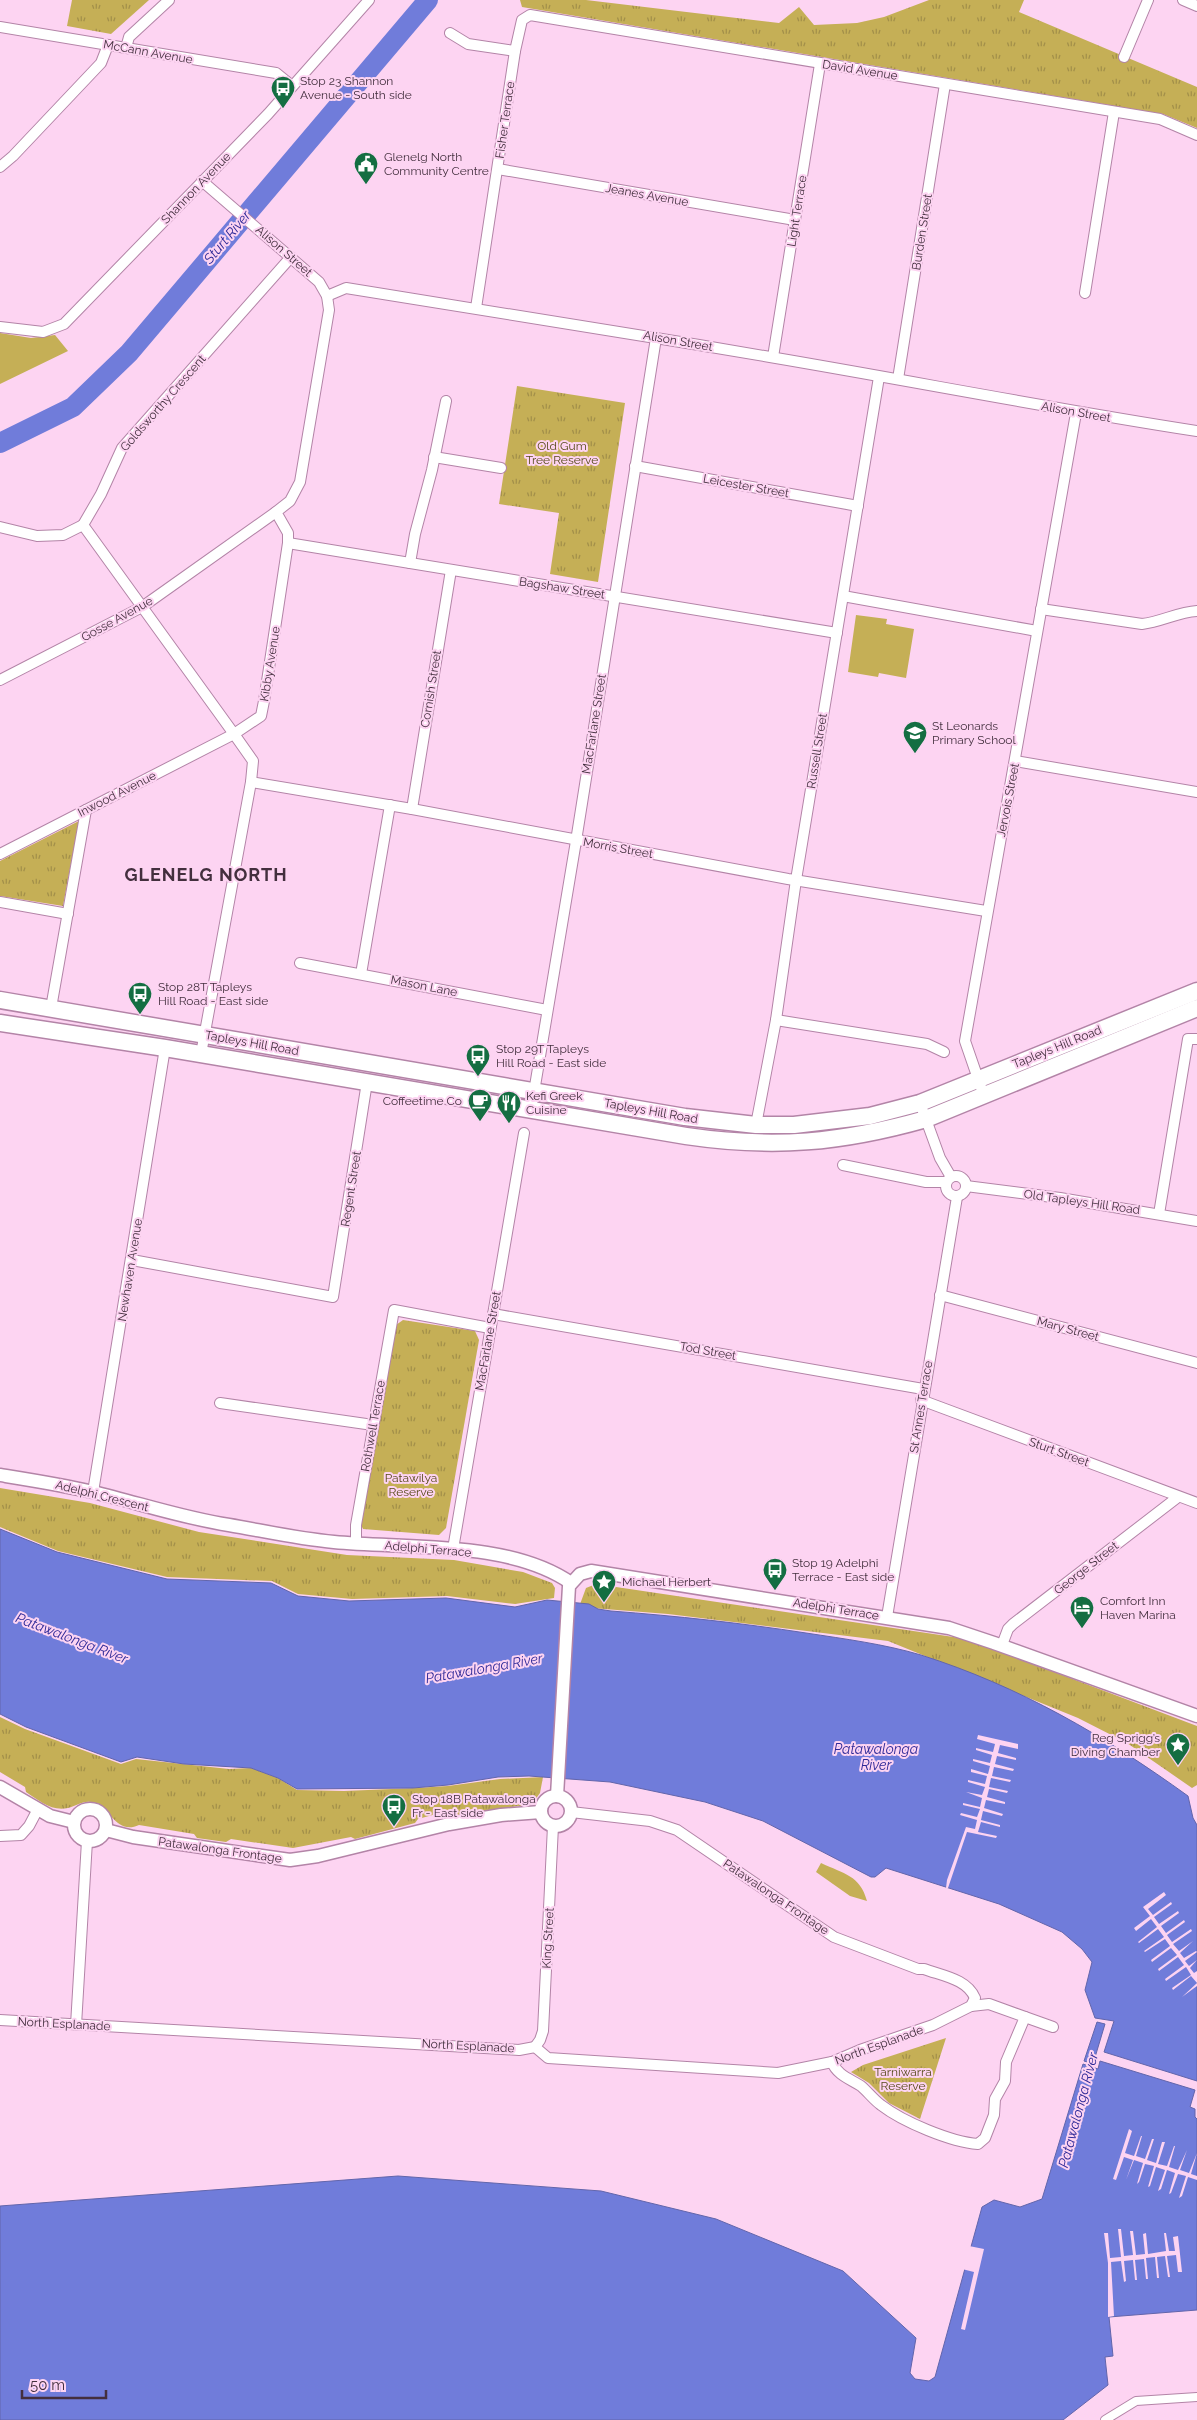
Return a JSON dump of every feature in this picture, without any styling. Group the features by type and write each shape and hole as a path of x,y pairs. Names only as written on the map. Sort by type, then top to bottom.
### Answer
{"main road":[{"name":"Tapleys Hill Road","path":"0,1000 686,1117 756,1125 829,1122 870,1116 920,1103 1197,990"},
{"name":"Tapleys Hill Road","path":"0,1023 165,1048 686,1136 752,1143 794,1144 881,1132 926,1118 1197,1008"}],"street":[{"path":"126,48 129,37 169,0"},
{"name":"Shannon Avenue","path":"0,327 43,332 64,324 292,86 369,0"},
{"path":"1124,57 1148,0"},
{"path":"1183,0 1197,6"},
{"name":"David Avenue","path":"522,20 530,15 537,15 1114,112 1160,120 1197,135"},
{"name":"Fisher Terrace","path":"476,308 515,51 522,20"},
{"name":"McCann Avenue","path":"0,27 276,73 292,86"},
{"path":"450,32 468,44 515,51"},
{"path":"0,167 13,156 101,63 108,45"},
{"name":"Light Terrace","path":"773,357 820,64"},
{"name":"Burden Street","path":"898,379 945,84"},
{"path":"1085,292 1114,112"},
{"name":"Jeanes Avenue","path":"498,170 795,220"},
{"name":"Alison Street","path":"202,181 319,282 327,296 346,288 476,308 773,357 1076,412 1197,431"},
{"name":"Goldsworthy Crescent","path":"83,525 101,494 122,448 291,257"},
{"path":"276,512 290,501 300,482 329,310 327,296"},
{"name":"MacFarlane Street","path":"531,1110 656,338"},
{"name":"Russell Street","path":"756,1125 776,1020 796,880 879,377"},
{"path":"410,563 446,401"},
{"name":"Jervois Street","path":"984,1096 965,1042 986,911 1015,761 1076,412"},
{"path":"434,457 501,468"},
{"name":"Leicester Street","path":"635,466 858,506"},
{"name":"Kibby Avenue","path":"234,734 261,716 288,543 288,533 276,512"},
{"name":"Gosse Avenue","path":"0,680 142,608 276,512"},
{"path":"0,528 37,536 63,536 83,525 253,761 251,782 201,1054"},
{"name":"Bagshaw Street","path":"288,543 837,633"},
{"name":"Cornish Street","path":"412,809 451,570"},
{"path":"843,596 1037,630"},
{"path":"1041,609 1142,624 1158,622 1187,612 1197,611"},
{"name":"Inwood Avenue","path":"0,854 234,734"},
{"path":"1015,761 1197,792"},
{"name":"Morris Street","path":"251,782 390,805 576,841 796,880 986,911"},
{"path":"361,974 390,805"},
{"path":"51,1008 86,810"},
{"path":"0,902 68,914"},
{"name":"Mason Lane","path":"300,963 548,1010"},
{"path":"776,1020 927,1044 944,1052"},
{"path":"1158,1214 1188,1039 1197,1039"},
{"name":"Newhaven Avenue","path":"93,1492 165,1048"},
{"name":"Regent Street","path":"132,1260 333,1297 367,1082"},
{"path":"842,1164 926,1182 949,1180 962,1178 966,1186 964,1192 956,1196 948,1193 946,1188 949,1180 920,1103"},
{"name":"MacFarlane Street","path":"452,1549 524,1133"},
{"name":"Old Tapleys Hill Road","path":"966,1186 1197,1221"},
{"name":"St Annes Terrace","path":"887,1617 921,1400 956,1196"},
{"name":"Mary Street","path":"940,1295 1197,1362"},
{"name":"Rothwell Terrace","path":"356,1543 356,1525 394,1310 490,1328"},
{"name":"Tod Street","path":"492,1314 923,1389"},
{"name":"Sturt Street","path":"921,1400 1197,1503"},
{"path":"220,1403 373,1425"},
{"name":"Adelphi Crescent","path":"0,1475 93,1492 202,1521"},
{"name":"George Street","path":"1002,1645 1012,1624 1178,1496"},
{"name":"Adelphi Terrace","path":"202,1521 334,1542 452,1549 524,1562 548,1569 571,1582 580,1574 591,1571 949,1628 1002,1645 1197,1716"},
{"path":"557,1791 567,1801 571,1812 563,1824 553,1826 544,1821 541,1812 544,1802 557,1791 567,1599 571,1582"},
{"path":"0,1787 50,1816 74,1822"},
{"path":"89,1808 94,1808 103,1814 107,1824 106,1830 96,1840 86,1840 78,1836 74,1822 79,1813 89,1808"},
{"path":"0,1836 21,1835 29,1826 38,1809"},
{"name":"Patawalonga Frontage","path":"106,1830 133,1837 290,1860 318,1856 449,1824 501,1815 541,1812"},
{"name":"Patawalonga Frontage","path":"571,1812 650,1820 677,1830 834,1936 853,1946 961,1982 972,1998 982,1995 989,2004"},
{"name":"King Street","path":"535,2047 543,2031 553,1826"},
{"path":"76,2025 86,1840"},
{"path":"972,1998 1053,2027"},
{"name":"North Esplanade","path":"0,2020 519,2050 535,2047 548,2058 778,2073 832,2062 860,2050 933,2025 972,1998"},
{"path":"832,2062 838,2073 862,2087 881,2106 909,2121 958,2141 978,2144 984,2138 994,2116 996,2099 1005,2081 1006,2062 1025,2017"},
{"path":"1105,2420 1136,2401 1197,2397"}],"green space":[{"path":"72,0 149,0 111,34 67,26"},
{"path":"520,0 586,0 779,23 799,7 814,25 857,23 884,17 929,0 1024,0 1019,12 1197,87 1197,128 1163,114 522,7"},
{"path":"0,333 31,338 55,335 68,351 0,384"},
{"name":"Old Gum Tree Reserve","path":"517,386 625,403 598,582 550,574 559,513 499,504"},
{"path":"856,615 887,619 886,624 914,629 906,678 879,673 878,677 848,672"},
{"path":"79,821 63,906 0,896 0,861"},
{"name":"Patawilya Reserve","path":"403,1320 475,1331 479,1340 446,1528 439,1535 363,1529 361,1525 396,1325"},
{"path":"0,1488 90,1503 199,1532 347,1555 454,1560 523,1572 552,1583 555,1588 554,1598 515,1604 447,1596 352,1599 298,1594 272,1581 167,1577 58,1551 0,1527"},
{"path":"596,1584 967,1639 1197,1726 1197,1785 1192,1788 1127,1743 1078,1718 888,1641 668,1614 579,1607 586,1588"},
{"path":"0,1717 25,1729 121,1764 136,1759 229,1769 251,1768 278,1778 297,1790 344,1791 416,1788 500,1779 543,1777 540,1793 532,1804 445,1817 440,1813 418,1819 415,1823 355,1839 351,1837 293,1848 231,1839 226,1842 197,1838 194,1834 139,1825 125,1827 100,1806 91,1802 84,1802 62,1809 51,1807 26,1792 25,1787 0,1772"},
{"path":"821,1863 855,1880 864,1892 867,1901 850,1896 816,1872"},
{"name":"Tarniwarra Reserve","path":"946,2038 920,2119 889,2103 869,2083 851,2072 863,2065"}],"water":[{"name":"Patawalonga River","path":"0,1529 57,1552 167,1579 271,1583 298,1596 349,1601 446,1598 515,1607 547,1600 589,1604 598,1609 611,1611 733,1623 850,1640 921,1655 957,1667 1027,1697 1093,1733 1188,1796 1193,1818 1197,1825 1197,2081 1104,2052 1114,2021 1095,2018 1085,1990 1092,1962 1082,1949 1062,1932 999,1904 886,1868 875,1877 871,1877 763,1821 705,1802 610,1782 529,1776 498,1777 448,1785 413,1788 297,1789 278,1778 251,1768 184,1764 137,1757 121,1762 26,1727 0,1714"},
{"path":"1097,2022 1105,2024 1093,2064 1084,2061"},
{"path":"1100,2061 1195,2090 1190,2107 1195,2109 1195,2117 1197,2119 1197,2310 1109,2317 1113,2356 1105,2357 1108,2385 1063,2420 0,2420 0,2206 398,2176 601,2191 716,2219 843,2271 916,2338 910,2373 915,2379 929,2381 935,2377 982,2207 994,2200 1020,2207 1042,2199 1083,2064 1098,2069"}],"pier":[{"path":"978,1735 1018,1744 1018,1749 1000,1745 998,1753 1016,1758 1016,1760 997,1756 995,1764 1014,1769 1013,1771 994,1767 992,1776 1011,1780 1010,1782 991,1778 989,1787 1008,1791 1007,1793 989,1789 987,1797 1005,1802 1005,1804 986,1800 984,1808 1003,1814 1002,1816 983,1811 981,1820 1000,1825 1000,1827 981,1822 978,1832 997,1836 996,1838 967,1832 948,1888 946,1888 947,1880 966,1827 975,1829 977,1820 960,1815 961,1813 977,1817 980,1809 963,1805 963,1803 980,1807 982,1798 966,1792 982,1795 985,1787 968,1782 968,1780 985,1784 987,1776 971,1772 971,1769 988,1774 990,1766 973,1761 973,1759 990,1763 992,1755 976,1750 976,1748 993,1752 995,1744 977,1739"},
{"path":"1164,1892 1166,1895 1148,1909 1153,1915 1171,1902 1172,1904 1154,1917 1159,1924 1178,1911 1179,1913 1161,1926 1166,1933 1184,1920 1185,1922 1167,1935 1172,1942 1191,1929 1192,1931 1173,1944 1179,1951 1193,1941 1180,1953 1184,1958 1197,1952 1185,1961 1189,1966 1197,1960 1190,1968 1194,1973 1197,1971 1197,1983 1191,1976 1173,1990 1172,1988 1191,1975 1186,1967 1166,1981 1165,1979 1184,1965 1178,1957 1159,1971 1158,1969 1177,1955 1171,1948 1152,1962 1151,1960 1170,1946 1165,1939 1145,1952 1164,1937 1158,1929 1138,1942 1157,1927 1151,1919 1136,1931 1134,1928 1150,1916 1143,1907"},
{"path":"1197,1983 1197,1986 1182,1997"},
{"path":"1129,2129 1132,2131 1125,2153 1134,2156 1142,2136 1136,2156 1145,2159 1152,2139 1154,2139 1147,2160 1156,2163 1162,2142 1165,2142 1158,2164 1167,2166 1175,2146 1169,2167 1178,2170 1187,2150 1180,2170 1189,2173 1197,2153 1191,2174 1197,2176 1197,2180 1188,2177 1182,2196 1179,2198 1186,2176 1178,2174 1169,2194 1175,2173 1167,2170 1161,2189 1158,2191 1165,2170 1156,2167 1148,2187 1154,2166 1145,2164 1137,2184 1143,2163 1134,2160 1126,2180 1133,2160 1124,2157 1116,2180 1113,2179"},
{"path":"1118,2229 1121,2229 1124,2256 1133,2255 1130,2231 1133,2231 1136,2255 1145,2254 1143,2234 1146,2233 1148,2254 1166,2251 1164,2233 1166,2233 1169,2251 1175,2251 1173,2237 1178,2236 1182,2272 1178,2272 1176,2255 1167,2256 1170,2277 1168,2277 1165,2256 1157,2257 1159,2278 1157,2278 1155,2257 1146,2258 1148,2279 1146,2279 1144,2259 1135,2260 1137,2280 1135,2280 1133,2260 1124,2261 1126,2281 1124,2282 1121,2261 1111,2262 1114,2316 1108,2317 1108,2263 1104,2233 1108,2233 1110,2258 1121,2257"},
{"path":"969,2246 984,2249 965,2330 961,2329 974,2272 962,2269"}],"waterway":[{"name":"Sturt River","path":"0,443 73,407 129,353 428,0"}],"place":[{"name":"Stop 23 Shannon Avenue - South side","path":"283,109"},
{"name":"Glenelg North Community Centre","path":"366,185"},
{"name":"St Leonards Primary School","path":"915,754"},
{"name":"Stop 28T Tapleys Hill Road - East side","path":"140,1015"},
{"name":"Stop 29T Tapleys Hill Road - East side","path":"478,1077"},
{"name":"Coffeetime Co","path":"480,1122"},
{"name":"Kefi Greek Cuisine","path":"509,1124"},
{"name":"Stop 19 Adelphi Terrace - East side","path":"775,1591"},
{"name":"Michael Herbert","path":"604,1603"},
{"name":"Comfort Inn Haven Marina","path":"1082,1629"},
{"name":"Reg Sprigg’s Diving Chamber","path":"1178,1766"},
{"name":"Stop 18B Patawalonga Fr - East side","path":"394,1827"}],"district":[{"name":"GLENELG NORTH","path":"206,875"}]}
